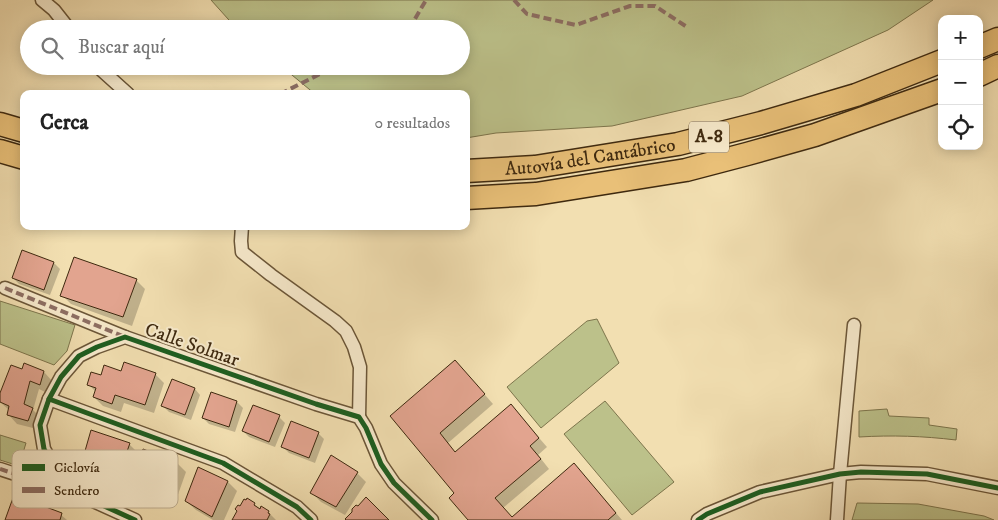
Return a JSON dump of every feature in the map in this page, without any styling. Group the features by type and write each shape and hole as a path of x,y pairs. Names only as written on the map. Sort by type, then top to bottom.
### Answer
{"highway":[{"path":"983,45 998,38"},
{"name":"Autovía del Cantábrico","path":"470,171 535,167 678,144 761,124 856,95 938,63"},
{"path":"983,73 998,66"},
{"name":"Autovía del Cantábrico","path":"470,198 536,194 686,170 815,135 938,91"},
{"path":"0,124 20,129"},
{"path":"0,151 20,157"}],"street":[{"path":"42,0 62,20"},
{"path":"108,75 124,90"},
{"path":"242,230 242,252 335,321 346,332 354,347 360,367 359,417 366,428 381,464 394,483 432,520"},
{"path":"5,288 125,337"},
{"path":"837,520 854,325"},
{"name":"Calle Solmar","path":"45,450 40,425 49,398 61,377 79,356 125,337 316,404 359,417"},
{"path":"49,398 223,463 297,507 311,520"},
{"path":"0,469 12,473"},
{"path":"698,520 707,514 760,492 840,474 861,472 927,474 998,488"},
{"name":"Calle Solmar","path":"108,508 135,520"}],"green space":[{"path":"211,0 933,0 888,30 742,96 612,126 496,133 470,137 470,90 310,90 292,75 470,75 470,20 229,20"},
{"path":"0,301 75,325 67,351 54,365 0,344"},
{"path":"597,319 619,363 541,428 507,387 587,321"},
{"path":"605,401 674,482 632,515 564,434"},
{"path":"887,409 889,416 929,418 929,425 957,429 956,440 908,436 859,437 859,411"},
{"path":"0,435 26,443 24,450 12,450 12,464 0,460"},
{"path":"857,503 918,504 984,516 994,520 852,520"}],"building":[{"path":"22,250 54,262 44,290 12,278"},
{"path":"74,257 137,279 123,317 60,296"},
{"path":"455,360 485,394 440,433 455,452 511,404 539,438 530,446 541,459 495,498 512,517 574,463 616,513 608,520 468,520 449,498 454,493 390,416"},
{"path":"124,362 156,373 145,405 115,395 112,404 93,397 96,388 87,385 91,372 101,375 104,365 121,371"},
{"path":"24,363 44,371 40,385 30,381 24,404 33,408 28,421 7,415 9,406 0,402 0,393 11,365 22,369"},
{"path":"172,379 195,388 185,415 161,406"},
{"path":"211,392 237,401 229,427 202,418"},
{"path":"253,405 280,415 269,442 242,431"},
{"path":"291,421 319,432 309,458 281,447"},
{"path":"91,430 130,443 128,450 85,450"},
{"path":"331,455 358,472 336,507 310,493"},
{"path":"198,467 228,481 212,517 185,501"},
{"path":"366,497 389,520 345,519 352,512 352,509 356,505 358,506"},
{"path":"247,498 260,509 261,506 269,511 268,513 270,514 267,520 232,520 237,511 235,509"},
{"path":"12,501 12,508 49,508 62,513 60,520 5,520"}],"marked path":[{"path":"414,20 426,0"},
{"path":"514,0 527,14 576,25 630,6 655,6 687,27"},
{"path":"288,90 318,75"},
{"path":"5,288 125,337"},
{"path":"0,469 12,473"}],"cycle path":[{"path":"45,450 40,425 49,399 61,377 79,356 125,337 316,404 359,417 366,428 381,464 394,483 432,520"},
{"path":"49,399 223,463 297,507 311,520"},
{"path":"698,520 707,514 760,492 840,474 861,472 927,474 998,488"},
{"path":"109,508 135,520"}]}
